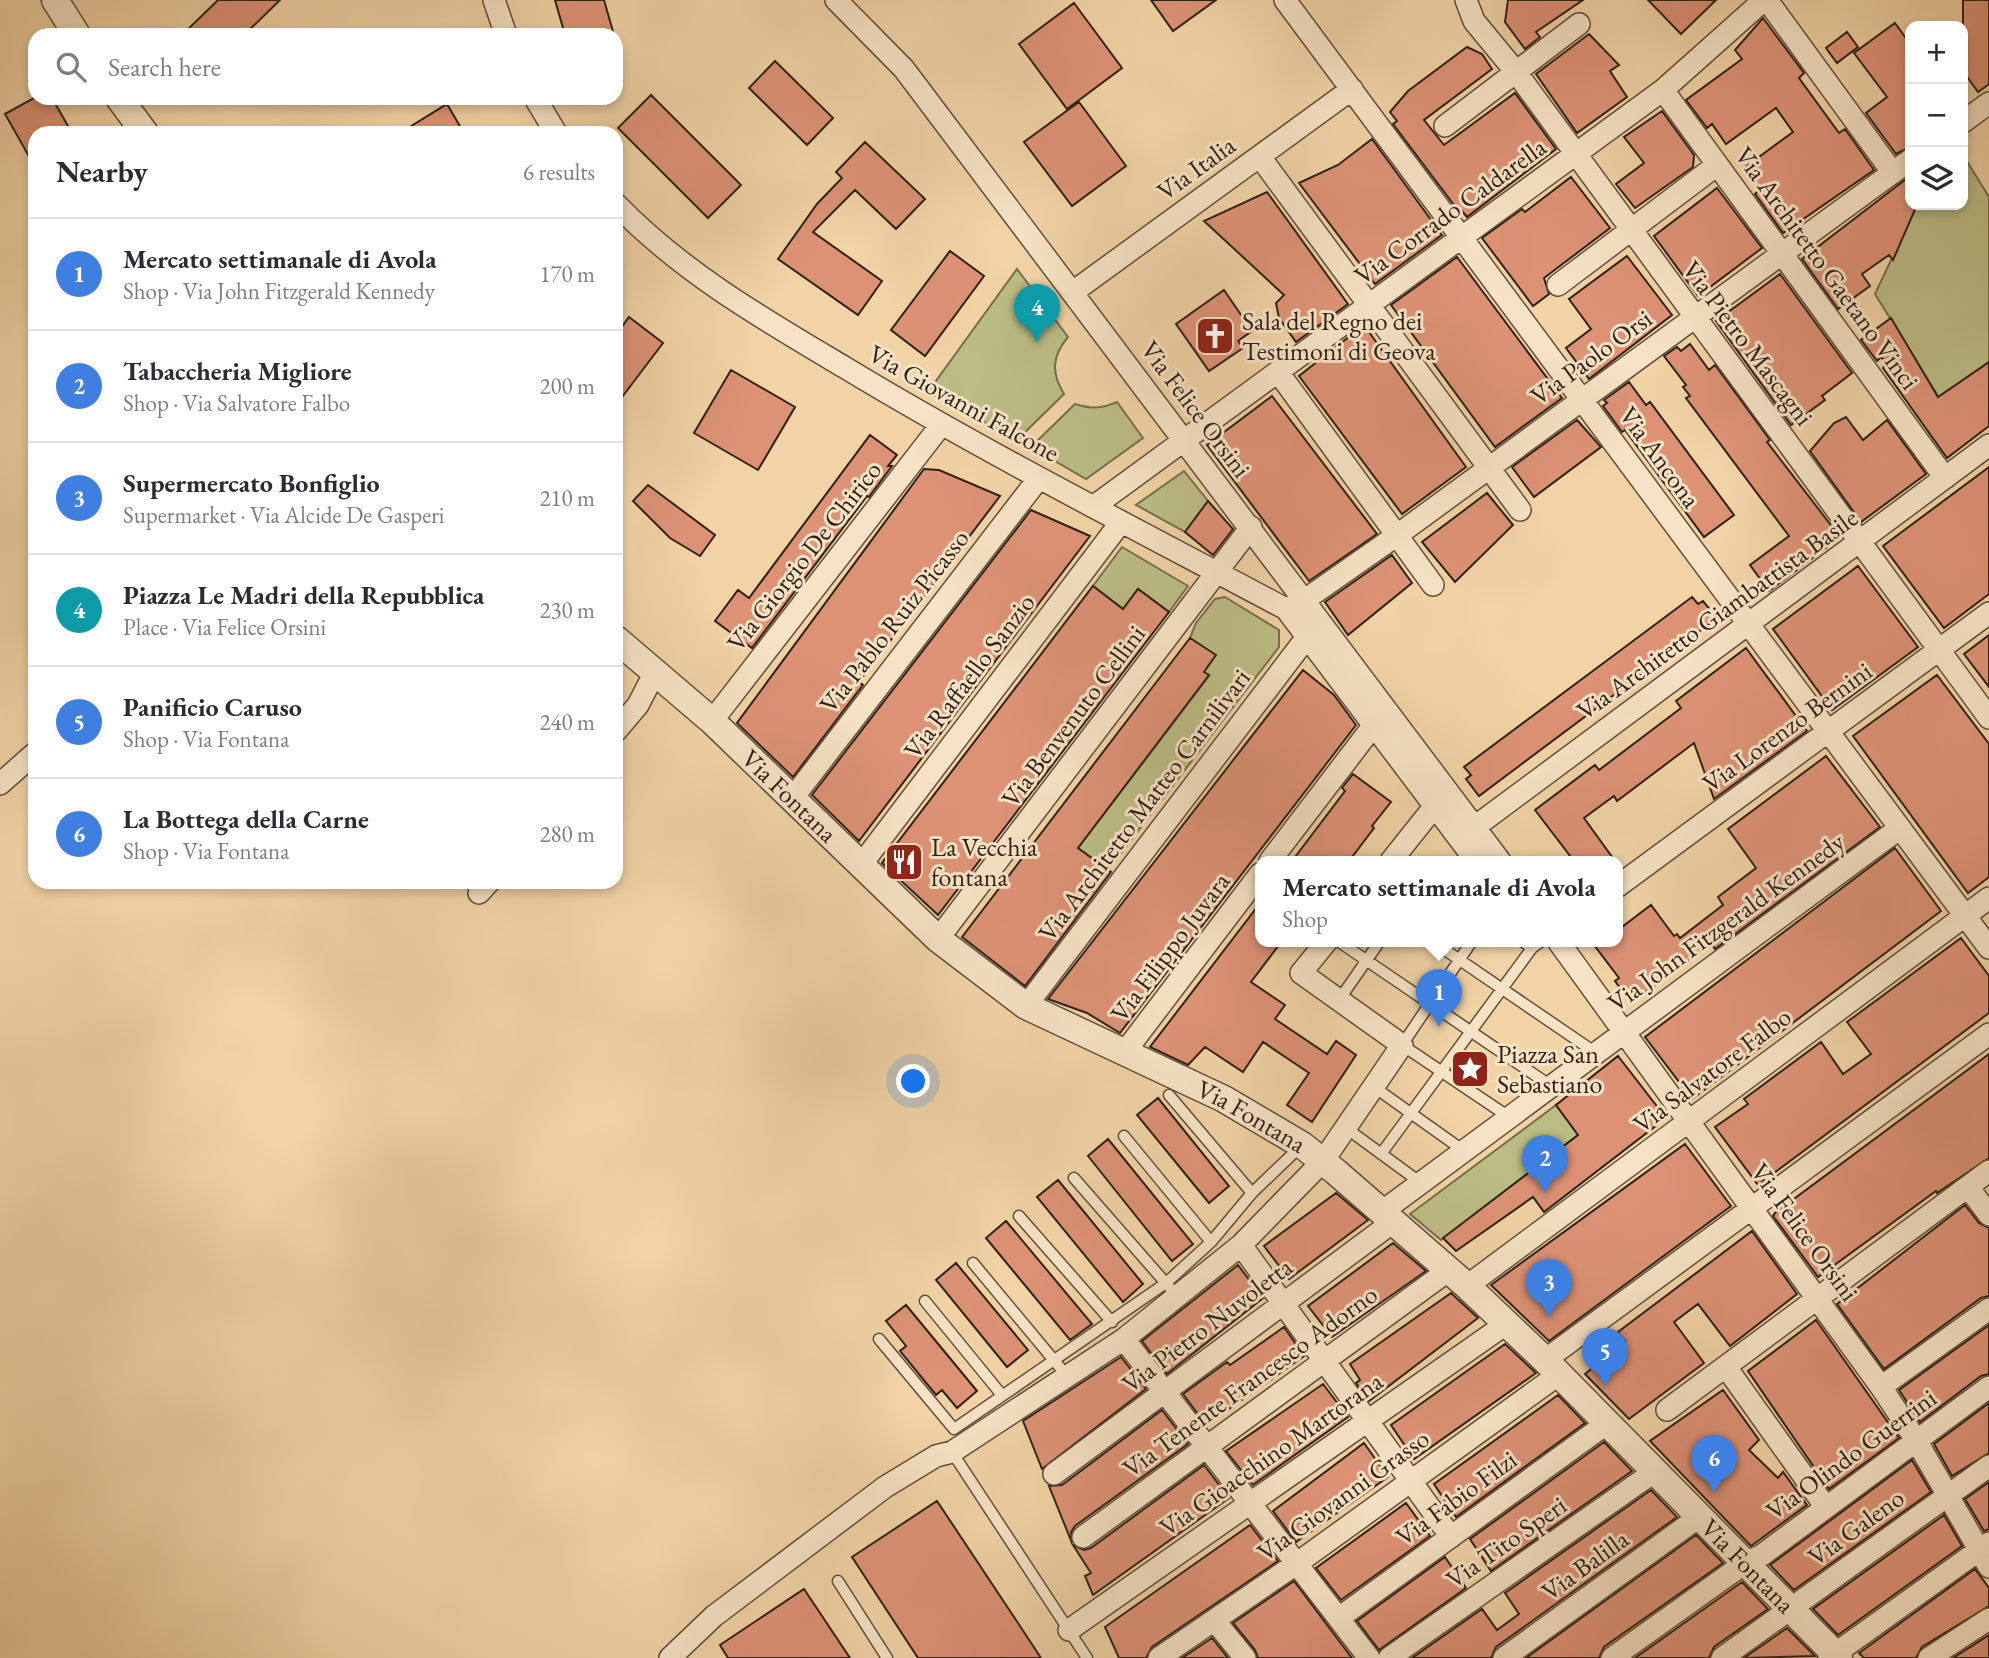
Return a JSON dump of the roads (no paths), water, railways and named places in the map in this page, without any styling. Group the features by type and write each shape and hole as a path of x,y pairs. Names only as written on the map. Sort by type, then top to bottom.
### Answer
{"street":[{"path":"55,0 73,28"},
{"path":"494,0 504,28"},
{"name":"Via Felice Orsini","path":"836,0 904,69 1306,599 1497,856"},
{"name":"Via Ancona","path":"1285,0 1463,236 1989,948"},
{"name":"Via Pietro Mascagni","path":"1466,0 1474,21 1516,72 1989,718"},
{"path":"1765,0 1902,167"},
{"name":"Via Corrado Caldarella","path":"1093,507 1663,90 1765,0"},
{"path":"1444,126 1580,24"},
{"name":"Via Italia","path":"1073,292 1352,89"},
{"name":"Via Architetto Gaetano Vinci","path":"1663,90 1945,478"},
{"path":"1968,118 1987,104"},
{"path":"124,105 140,126"},
{"path":"539,105 551,126"},
{"path":"1260,157 1520,510"},
{"path":"1558,285 1717,165"},
{"name":"Via Paolo Orsi","path":"1306,599 1902,167"},
{"name":"Via Giovanni Falcone","path":"623,211 648,236 714,289 941,425 1286,609"},
{"path":"1278,372 1433,585"},
{"name":"Via Giorgio De Chirico","path":"712,721 941,425"},
{"name":"Via Architetto Giambattista Basile","path":"1476,826 1989,445"},
{"name":"Via Pablo Ruiz Picasso","path":"792,799 1039,478"},
{"name":"Via Raffaello Sanzio","path":"861,864 1121,522"},
{"name":"Via Benvenuto Cellini","path":"938,939 1251,527"},
{"path":"1306,599 1286,609 1472,856"},
{"name":"Via Lorenzo Bernini","path":"1623,882 1989,612"},
{"name":"Via Architetto Matteo Carnilivari","path":"1026,1006 1307,637"},
{"name":"Via Fontana","path":"623,644 656,670 712,721 938,939 1026,1006 1224,1099 1302,1145 1323,1161 1458,1278 1552,1368 1834,1657"},
{"path":"623,723 638,705 656,670"},
{"path":"1274,856 1373,726"},
{"path":"0,784 28,759"},
{"path":"1399,856 1434,807"},
{"name":"Via John Fitzgerald Kennedy","path":"1388,1216 1421,1182 1900,828"},
{"name":"Via Filippo Juvara","path":"1124,1053 1255,882"},
{"name":"Via Salvatore Falbo","path":"1458,1278 1690,1122 1989,898"},
{"path":"670,1658 714,1616 885,1487 936,1456 952,1452 1061,1368 1118,1331 1171,1289 1241,1245 1323,1161 1402,1045 1301,973 1321,947"},
{"name":"Via Felice Orsini","path":"1562,947 1881,1387 1986,1553"},
{"name":"Via Giovanni Grasso","path":"1159,1658 1296,1564 1410,1480 1754,1209 1989,1034"},
{"path":"1667,1410 1989,1171"},
{"path":"1968,1186 1989,1215"},
{"name":"Via Pietro Nuvoletta","path":"1054,1474 1283,1304 1388,1216"},
{"path":"1241,1245 1451,1537"},
{"name":"Via Tenente Francesco Adorno","path":"1083,1537 1324,1361 1458,1278"},
{"path":"1881,1387 1989,1308"},
{"name":"Via Gioacchino Martorana","path":"1069,1630 1506,1324"},
{"path":"1118,1331 1369,1658"},
{"path":"1726,1367 1825,1506"},
{"name":"Via Olindo Guerrini","path":"1612,1658 1745,1563 1762,1555 1989,1387"},
{"name":"Via Fabio Filzi","path":"1339,1618 1606,1424"},
{"name":"Via Galeno","path":"1722,1658 1989,1466"},
{"name":"Via Tito Speri","path":"1389,1658 1654,1472"},
{"name":"Via Balilla","path":"1504,1658 1699,1517"},
{"path":"1834,1657 1986,1553"},
{"path":"1929,1658 1989,1619"},
{"path":"1215,1620 1245,1658"}],"lane":[{"path":"1347,947 1551,1086"},
{"path":"1339,1000 1376,947"},
{"path":"1441,947 1596,1052"},
{"path":"1468,947 1402,1045 1509,1117"},
{"path":"1381,1154 1532,948"},
{"path":"1374,1087 1464,1151"},
{"path":"1169,1095 1252,1193"},
{"path":"1346,1128 1421,1182"},
{"path":"1124,1136 1211,1242"},
{"path":"1074,1178 1171,1289 1252,1193 1302,1145"},
{"path":"1019,1216 1118,1331"},
{"path":"879,1339 954,1429 1001,1395 1061,1368 973,1263"},
{"path":"925,1301 1001,1395"},
{"path":"952,1452 1087,1658"},
{"path":"838,1581 887,1658"}],"place":[{"name":"Sala del Regno dei Testimoni di Geova","path":"1215,336"},
{"name":"Piazza Le Madri della Repubblica","path":"1037,342"},
{"name":"La Vecchia fontana","path":"904,862"},
{"name":"Mercato settimanale di Avola","path":"1439,1027"},
{"name":"Piazza San Sebastiano","path":"1470,1069"},
{"name":"Tabaccheria Migliore","path":"1545,1193"},
{"name":"Supermercato Bonfiglio","path":"1549,1317"},
{"name":"Panificio Caruso","path":"1605,1386"},
{"name":"La Bottega della Carne","path":"1714,1493"}]}
